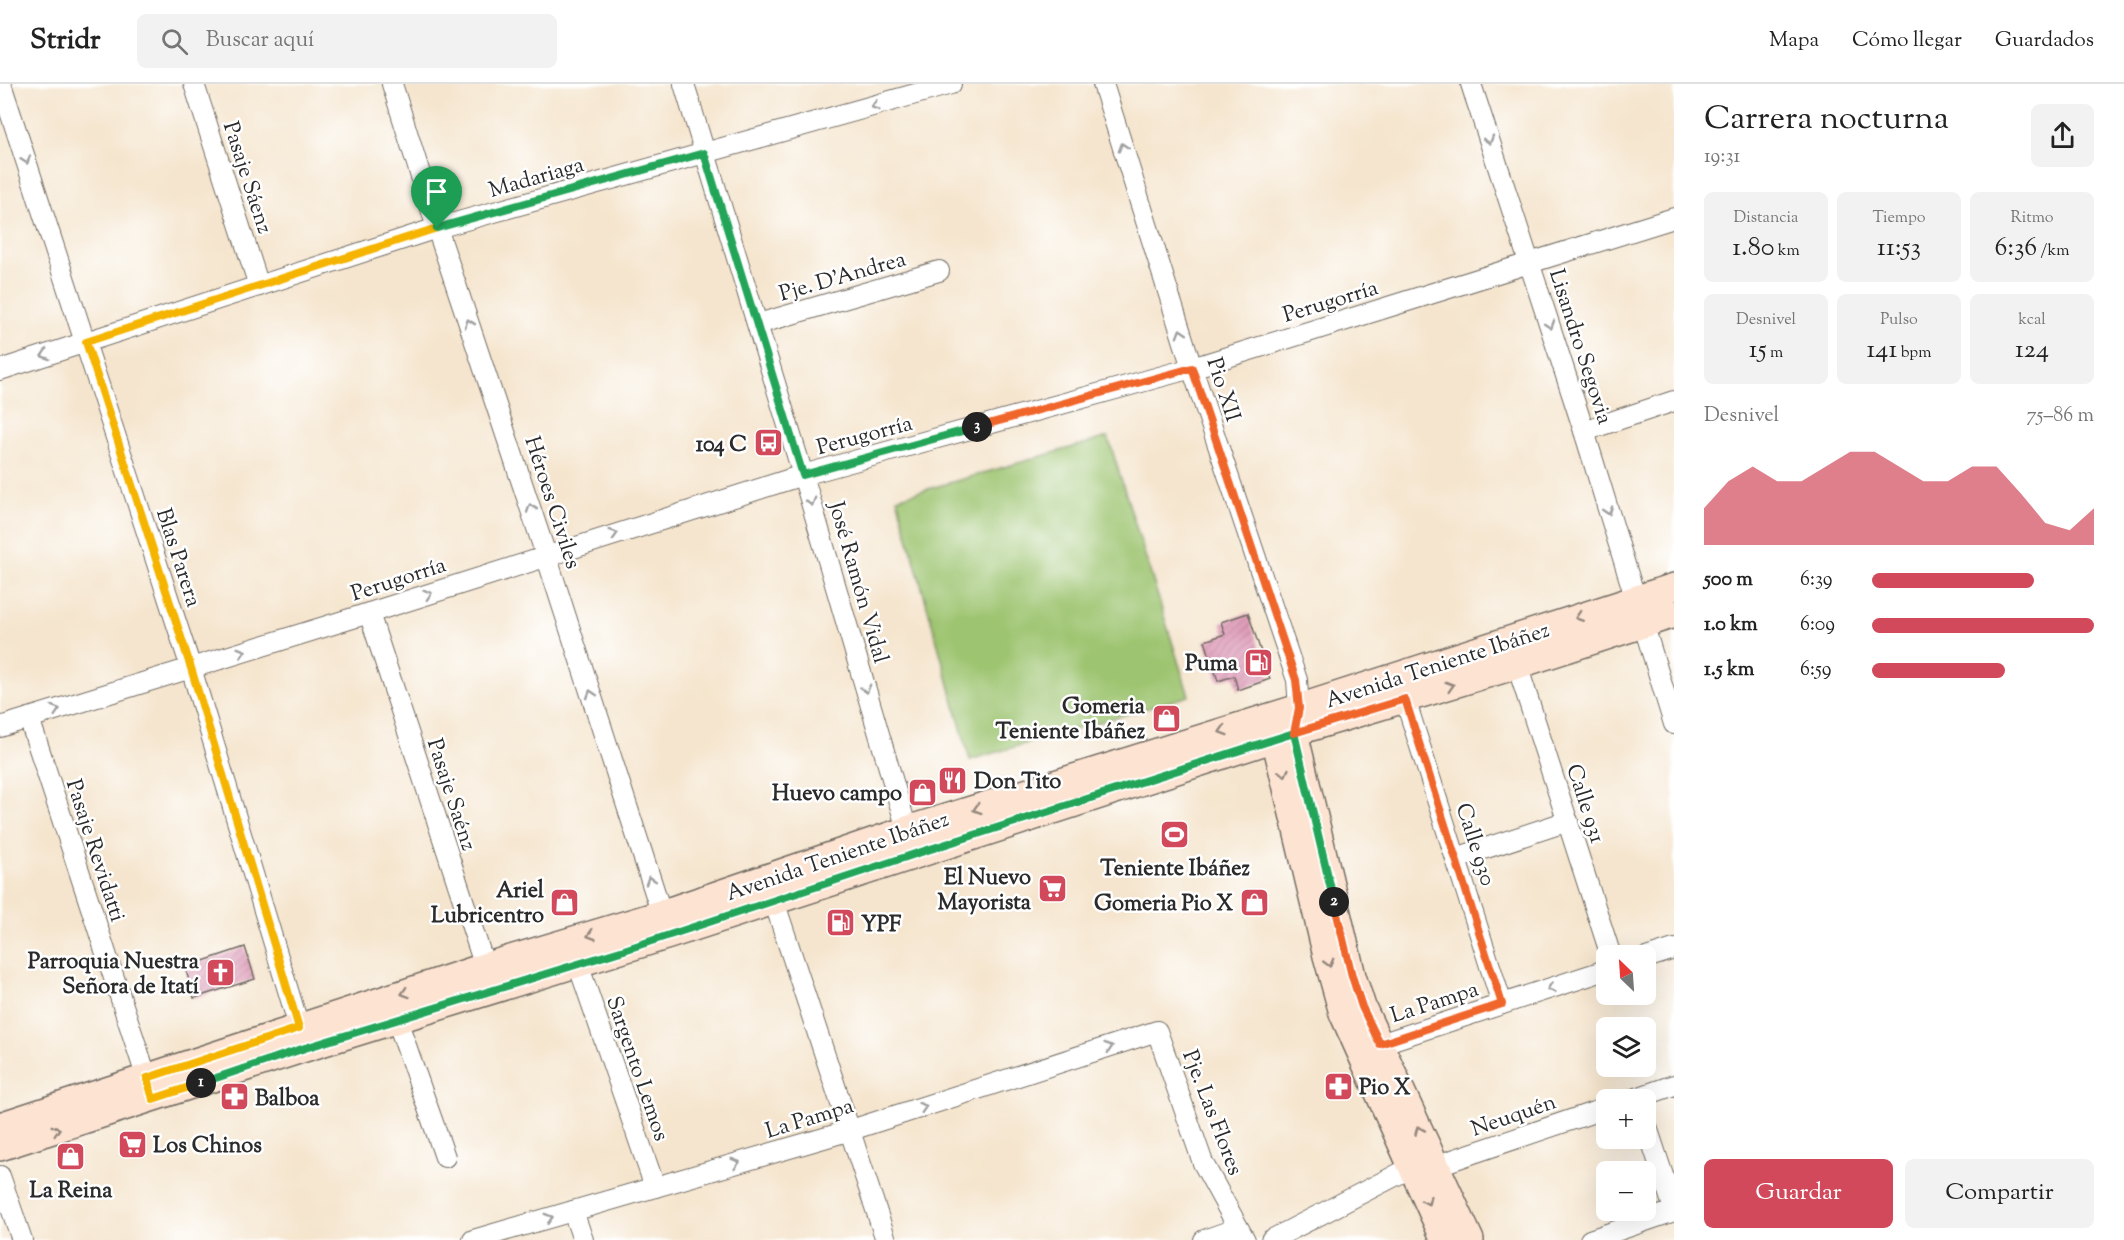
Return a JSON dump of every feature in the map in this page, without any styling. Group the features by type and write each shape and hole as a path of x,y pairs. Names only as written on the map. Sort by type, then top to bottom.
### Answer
{"main road":[{"name":"Avenida Teniente Ibáñez","path":"1284,724 1405,699 1517,665 1639,612 1674,587"},
{"name":"Avenida Teniente Ibáñez","path":"0,1147 150,1089 302,1038 665,925 911,842 1639,612 1674,614"},
{"path":"1284,724 1352,976 1362,1007 1380,1044 1424,1167 1445,1240"},
{"path":"1284,724 1327,956 1343,1013 1424,1167 1470,1240"},
{"name":"Avenida Teniente Ibáñez","path":"302,1038 397,1020 488,979 578,964 665,925"},
{"name":"Avenida Teniente Ibáñez","path":"0,1125 150,1089"}],"street":[{"name":"Blas Parera","path":"1,84 191,668 302,1038"},
{"name":"Pasaje Sáenz","path":"194,84 259,286"},
{"name":"Héroes Civiles","path":"392,84 665,925"},
{"name":"José Ramón Vidal","path":"684,84 758,324 911,842"},
{"name":"Madariaga","path":"0,370 437,228 951,84"},
{"name":"Pio XII","path":"1103,84 1192,368 1296,680 1284,724"},
{"name":"Lisandro Segovia","path":"1471,84 1584,430 1674,724"},
{"name":"Perugorría","path":"0,727 803,475 1192,368 1674,218"},
{"name":"Pje. D'Andrea","path":"758,324 939,271"},
{"path":"1584,430 1674,401"},
{"name":"Pasaje Saénz","path":"369,613 488,979"},
{"name":"Calle 931","path":"1517,665 1607,945"},
{"name":"Calle 930","path":"1405,699 1502,1004"},
{"name":"Pasaje Revidatti","path":"29,718 150,1089"},
{"path":"1456,858 1568,821"},
{"path":"770,889 848,1131 886,1240"},
{"path":"1656,955 1674,950"},
{"name":"Sargento Lemos","path":"578,964 655,1187"},
{"name":"La Pampa","path":"1380,1044 1596,973"},
{"path":"397,1020 446,1157"},
{"name":"La Pampa","path":"473,1240 848,1131 1157,1031"},
{"name":"Pje. Las Flores","path":"1157,1031 1203,1163 1241,1234"},
{"path":"1656,1091 1674,1085"},
{"name":"Neuquén","path":"1271,1240 1424,1167 1596,1111"},
{"path":"1590,1240 1674,1210 1654,1149"},
{"path":"0,1176 22,1240"},
{"path":"573,1211 583,1240"},
{"path":"1204,1240 1241,1234"}],"green space":[{"path":"1108,437 1189,696 970,760 897,498"}],"building":[{"path":"1248,613 1270,679 1238,690 1234,676 1218,681 1205,641 1225,634 1221,622"},
{"name":"Parroquia Nuestra Señora de Itatí","path":"245,947 255,979 194,998 185,967"}],"place":[{"name":"104 C","path":"768,443"},
{"name":"Puma","path":"1259,662"},
{"name":"Gomeria Teniente Ibáñez","path":"1166,718"},
{"name":"Don Tito","path":"953,780"},
{"name":"Huevo campo","path":"923,792"},
{"name":"Teniente Ibáñez","path":"1175,835"},
{"name":"El Nuevo Mayorista","path":"1052,889"},
{"name":"Ariel Lubricentro","path":"565,902"},
{"name":"Gomeria Pio X","path":"1254,902"},
{"name":"YPF","path":"840,923"},
{"name":"Parroquia Nuestra Señora de Itatí","path":"220,973"},
{"name":"Pio X","path":"1338,1086"},
{"name":"Balboa","path":"234,1097"},
{"name":"Los Chinos","path":"132,1144"},
{"name":"La Reina","path":"71,1157"}],"route":[{"path":"437,228 86,342 191,668 299,1028 147,1078 153,1099 305,1048 624,950 1294,733 1352,976 1362,1007 1380,1044 1502,1004 1405,699 1294,733 1299,708 1296,680 1192,368 803,475 704,153 437,228"}]}
